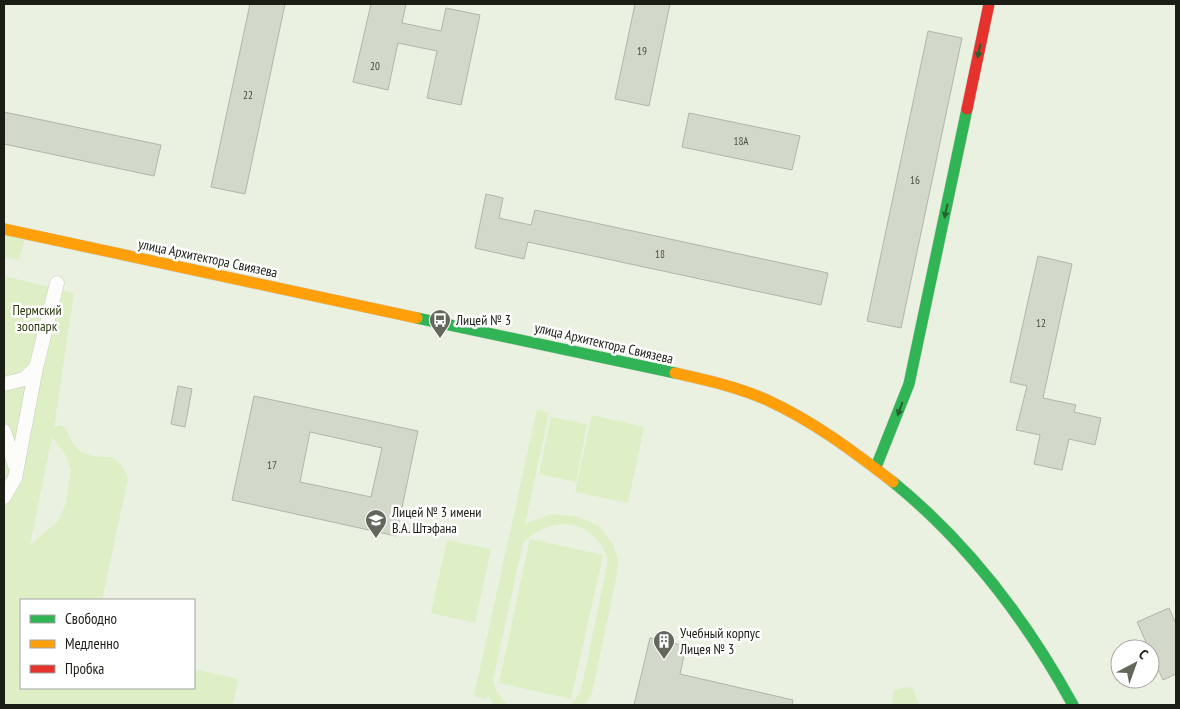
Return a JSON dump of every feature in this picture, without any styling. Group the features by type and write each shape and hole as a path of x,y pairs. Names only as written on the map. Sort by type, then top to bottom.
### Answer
{"main road":[{"path":"876,467 898,415 911,377 989,4"},
{"name":"улица Архитектора Свиязева","path":"4,229 488,332 719,384 767,400 815,426 876,467 929,516 1020,615 1047,657 1073,705"}],"street":[{"path":"4,497 11,486 16,471 36,368 57,284"},
{"path":"4,384 24,379 36,368"},
{"path":"4,431 16,471"}],"green space":[{"path":"4,234 25,238 19,260 4,257"},
{"name":"Пермский зоопарк","path":"4,276 74,293 54,428 60,425 65,427 69,437 80,451 88,455 113,458 118,461 128,478 102,599 20,599 20,689 195,689 195,669 238,679 233,705 4,705","holes":["52,437 66,456 71,469 66,503 58,521 30,545"]},
{"path":"537,409 549,413 525,524 551,514 576,516 599,526 614,546 618,560 617,574 592,693 585,705 571,705 581,691 608,560 602,546 594,536 572,525 559,524 546,527 534,533 523,543 493,680 497,692 508,705 494,705 488,695 486,699 474,696"},
{"path":"592,415 644,427 628,503 575,492"},
{"path":"551,417 587,424 576,482 539,474"},
{"path":"530,539 603,555 571,699 499,683"},
{"path":"447,540 491,549 475,623 431,613"},
{"path":"907,687 913,689 919,705 892,705 894,690"}],"building":[{"path":"250,4 285,4 245,194 211,187"},
{"path":"371,4 406,4 402,23 441,31 446,8 480,15 461,105 427,98 437,51 398,43 388,90 353,82"},
{"path":"635,4 670,4 649,106 615,99"},
{"path":"928,31 962,38 901,328 867,321"},
{"path":"4,112 161,145 154,176 4,144"},
{"path":"689,113 800,136 792,170 682,147"},
{"path":"486,194 503,198 499,218 531,225 535,210 828,273 821,305 528,242 524,259 475,248"},
{"path":"1038,256 1072,264 1043,398 1076,405 1074,412 1101,418 1095,445 1069,439 1062,470 1034,464 1040,435 1016,430 1027,386 1010,382"},
{"path":"178,386 192,389 185,427 171,424"},
{"path":"254,396 418,431 396,536 232,500","holes":["310,432 382,448 371,497 300,482"]},
{"path":"1169,608 1176,624 1176,674 1163,680 1160,673 1160,639 1145,639 1137,622"},
{"name":"Учебный корпус Лицея № 3","path":"650,638 686,646 680,674 793,700 792,705 634,705"}],"traffic: fast":[{"path":"876,467 909,384 967,109"},
{"path":"417,318 675,373"},
{"path":"893,482 946,531 994,585 1036,643 1073,705"}],"traffic: slow":[{"path":"4,229 417,318"},
{"path":"675,373 745,391 784,408 832,437 893,482"}],"traffic: jam":[{"path":"967,109 989,4"}],"place":[{"name":"Лицей № 3","path":"440,339"},
{"name":"Лицей № 3 имени В.А. Штэфана","path":"376,539"},
{"name":"Учебный корпус Лицея № 3","path":"664,660"}]}
